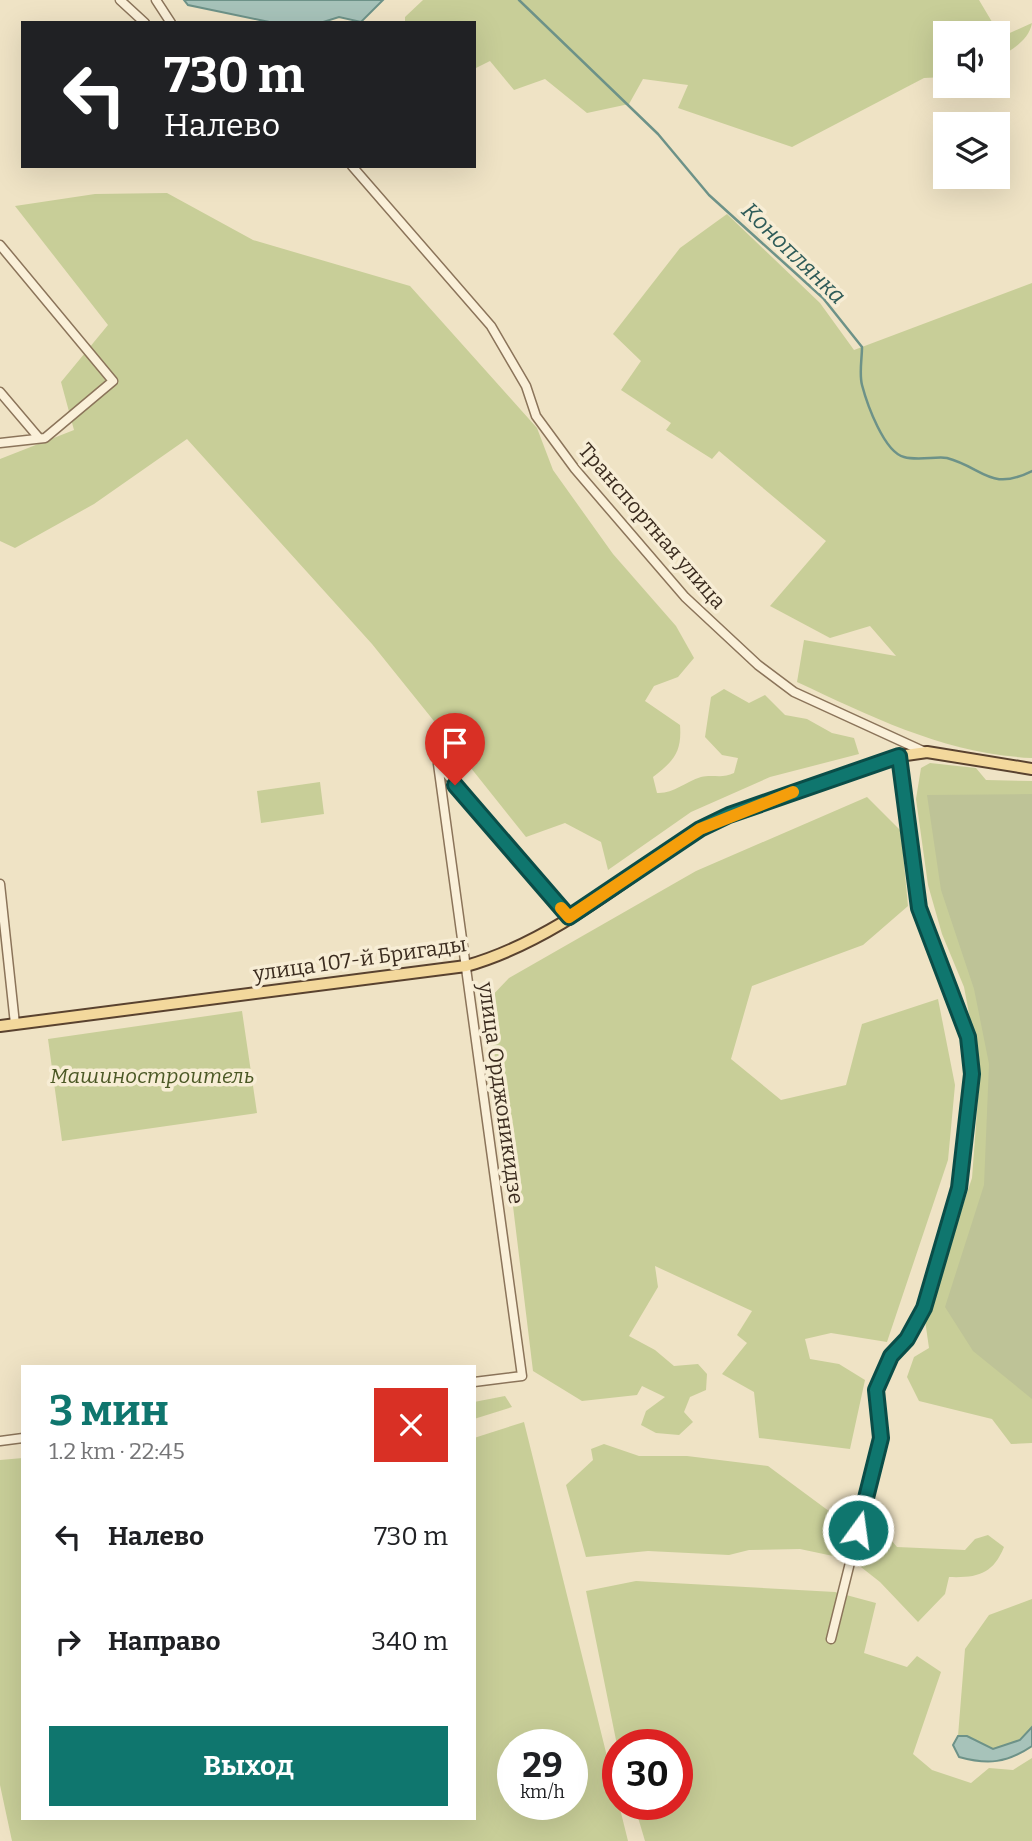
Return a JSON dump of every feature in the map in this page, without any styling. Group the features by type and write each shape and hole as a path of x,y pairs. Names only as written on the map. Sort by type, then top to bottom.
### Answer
{"main road":[{"name":"улица 107-й Бригады","path":"0,1026 466,966 516,948 569,917 700,829 743,810 899,756 927,752"},
{"name":"Транспортная улица","path":"927,752 1032,769"}],"street":[{"path":"120,0 143,21"},
{"path":"156,0 167,21"},
{"name":"Транспортная улица","path":"354,168 491,326 526,386 536,416 637,543 694,606 758,665 794,692 927,752"},
{"path":"0,245 113,381 45,438 0,443"},
{"path":"0,392 39,438"},
{"path":"831,1639 881,1438 876,1390 891,1356 907,1339 924,1308 959,1188 970,1116 972,1074 968,1037 919,908 899,756"},
{"name":"улица Орджоникидзе","path":"476,1382 522,1376 438,764 569,917"},
{"path":"0,884 15,1024"},
{"path":"0,1441 21,1438"}],"green space":[{"path":"423,0 979,0 991,21 933,21 933,78 924,78 792,147 678,108 688,85 643,79 629,104 587,113 545,79 514,90 490,61 476,68 476,21 405,21 405,17"},
{"path":"1032,23 1027,35 1010,50 1010,33"},
{"path":"167,193 253,240 410,286 537,428 553,470 613,554 676,626 694,658 678,677 654,686 645,701 680,725 680,742 675,755 653,777 657,793 674,790 701,777 734,773 738,758 722,755 705,737 711,697 724,689 749,703 765,695 785,715 807,719 832,733 854,738 859,754 770,777 691,812 608,870 601,842 565,823 526,837 459,753 455,723 442,731 372,644 187,439 94,504 15,548 0,541 0,459 74,430 61,382 108,325 15,206 95,194"},
{"path":"727,214 820,303 854,350 1032,283 1032,758 970,750 940,742 883,721 797,682 804,640 896,656 870,626 830,638 770,606 826,541 719,451 712,459 666,430 671,423 621,390 641,361 613,334 680,248"},
{"path":"930,763 976,768 986,780 1032,781 1032,1443 1011,1444 992,1419 919,1401 907,1377 914,1357 929,1348 925,1320 972,1178 980,1071 964,987 942,934 928,885 916,799 921,768"},
{"path":"320,782 324,814 261,823 257,791"},
{"path":"1032,794 1032,1399 973,1351 945,1307 984,1185 989,1064 974,989 941,890 927,795"},
{"path":"867,797 901,831 908,906 863,945 752,986 731,1059 781,1100 846,1085 862,1024 938,999 955,1085 948,1160 887,1342 831,1333 805,1339 810,1359 839,1364 865,1380 850,1449 759,1438 754,1392 722,1374 747,1343 737,1335 752,1311 655,1266 658,1287 629,1336 655,1350 674,1366 698,1364 707,1374 706,1390 690,1397 684,1412 693,1422 679,1435 656,1433 641,1425 646,1411 665,1397 642,1386 637,1395 582,1401 533,1371 488,1000 509,978 696,871"},
{"name":"Машиностроитель","path":"242,1011 257,1113 62,1141 48,1039"},
{"path":"505,1396 512,1407 476,1418 476,1402"},
{"path":"524,1422 602,1736 602,1820 623,1820 628,1841 12,1841 0,1785 0,1460 21,1458 21,1820 476,1820 476,1437"},
{"path":"604,1444 639,1456 687,1456 768,1466 841,1520 869,1514 897,1547 965,1550 975,1539 988,1535 1004,1547 989,1569 968,1577 949,1577 945,1594 918,1622 880,1582 852,1560 800,1549 749,1550 729,1555 648,1551 586,1557 566,1485 593,1460 591,1449"},
{"path":"636,1581 835,1592 876,1603 864,1653 907,1667 917,1656 941,1672 913,1754 932,1770 971,1783 989,1768 1013,1770 1032,1758 1032,1841 645,1841 639,1820 693,1820 693,1729 614,1729 586,1591"},
{"path":"1032,1599 1032,1727 1020,1740 993,1749 967,1736 958,1736 965,1649 989,1615"}],"water":[{"path":"184,0 383,0 362,21 339,17 326,21 264,21 188,5"},
{"path":"1032,1727 1032,1746 1006,1759 988,1762 959,1757 953,1745 958,1736 967,1736 993,1749 1020,1740"}],"waterway":[{"name":"Коноплянка","path":"519,0 658,134 709,195 823,298 862,347 861,376 864,393 883,437 897,453 909,458 947,458 996,479 1018,477 1032,471"}],"slow traffic":[{"path":"561,908 569,917 700,829 729,815 793,792"}],"route":[{"path":"455,785 569,917 700,829 729,815 874,762 899,756 919,908 968,1037 972,1074 970,1116 959,1188 924,1308 907,1339 891,1356 876,1390 875,1405 881,1425 881,1438 858,1530"}]}
